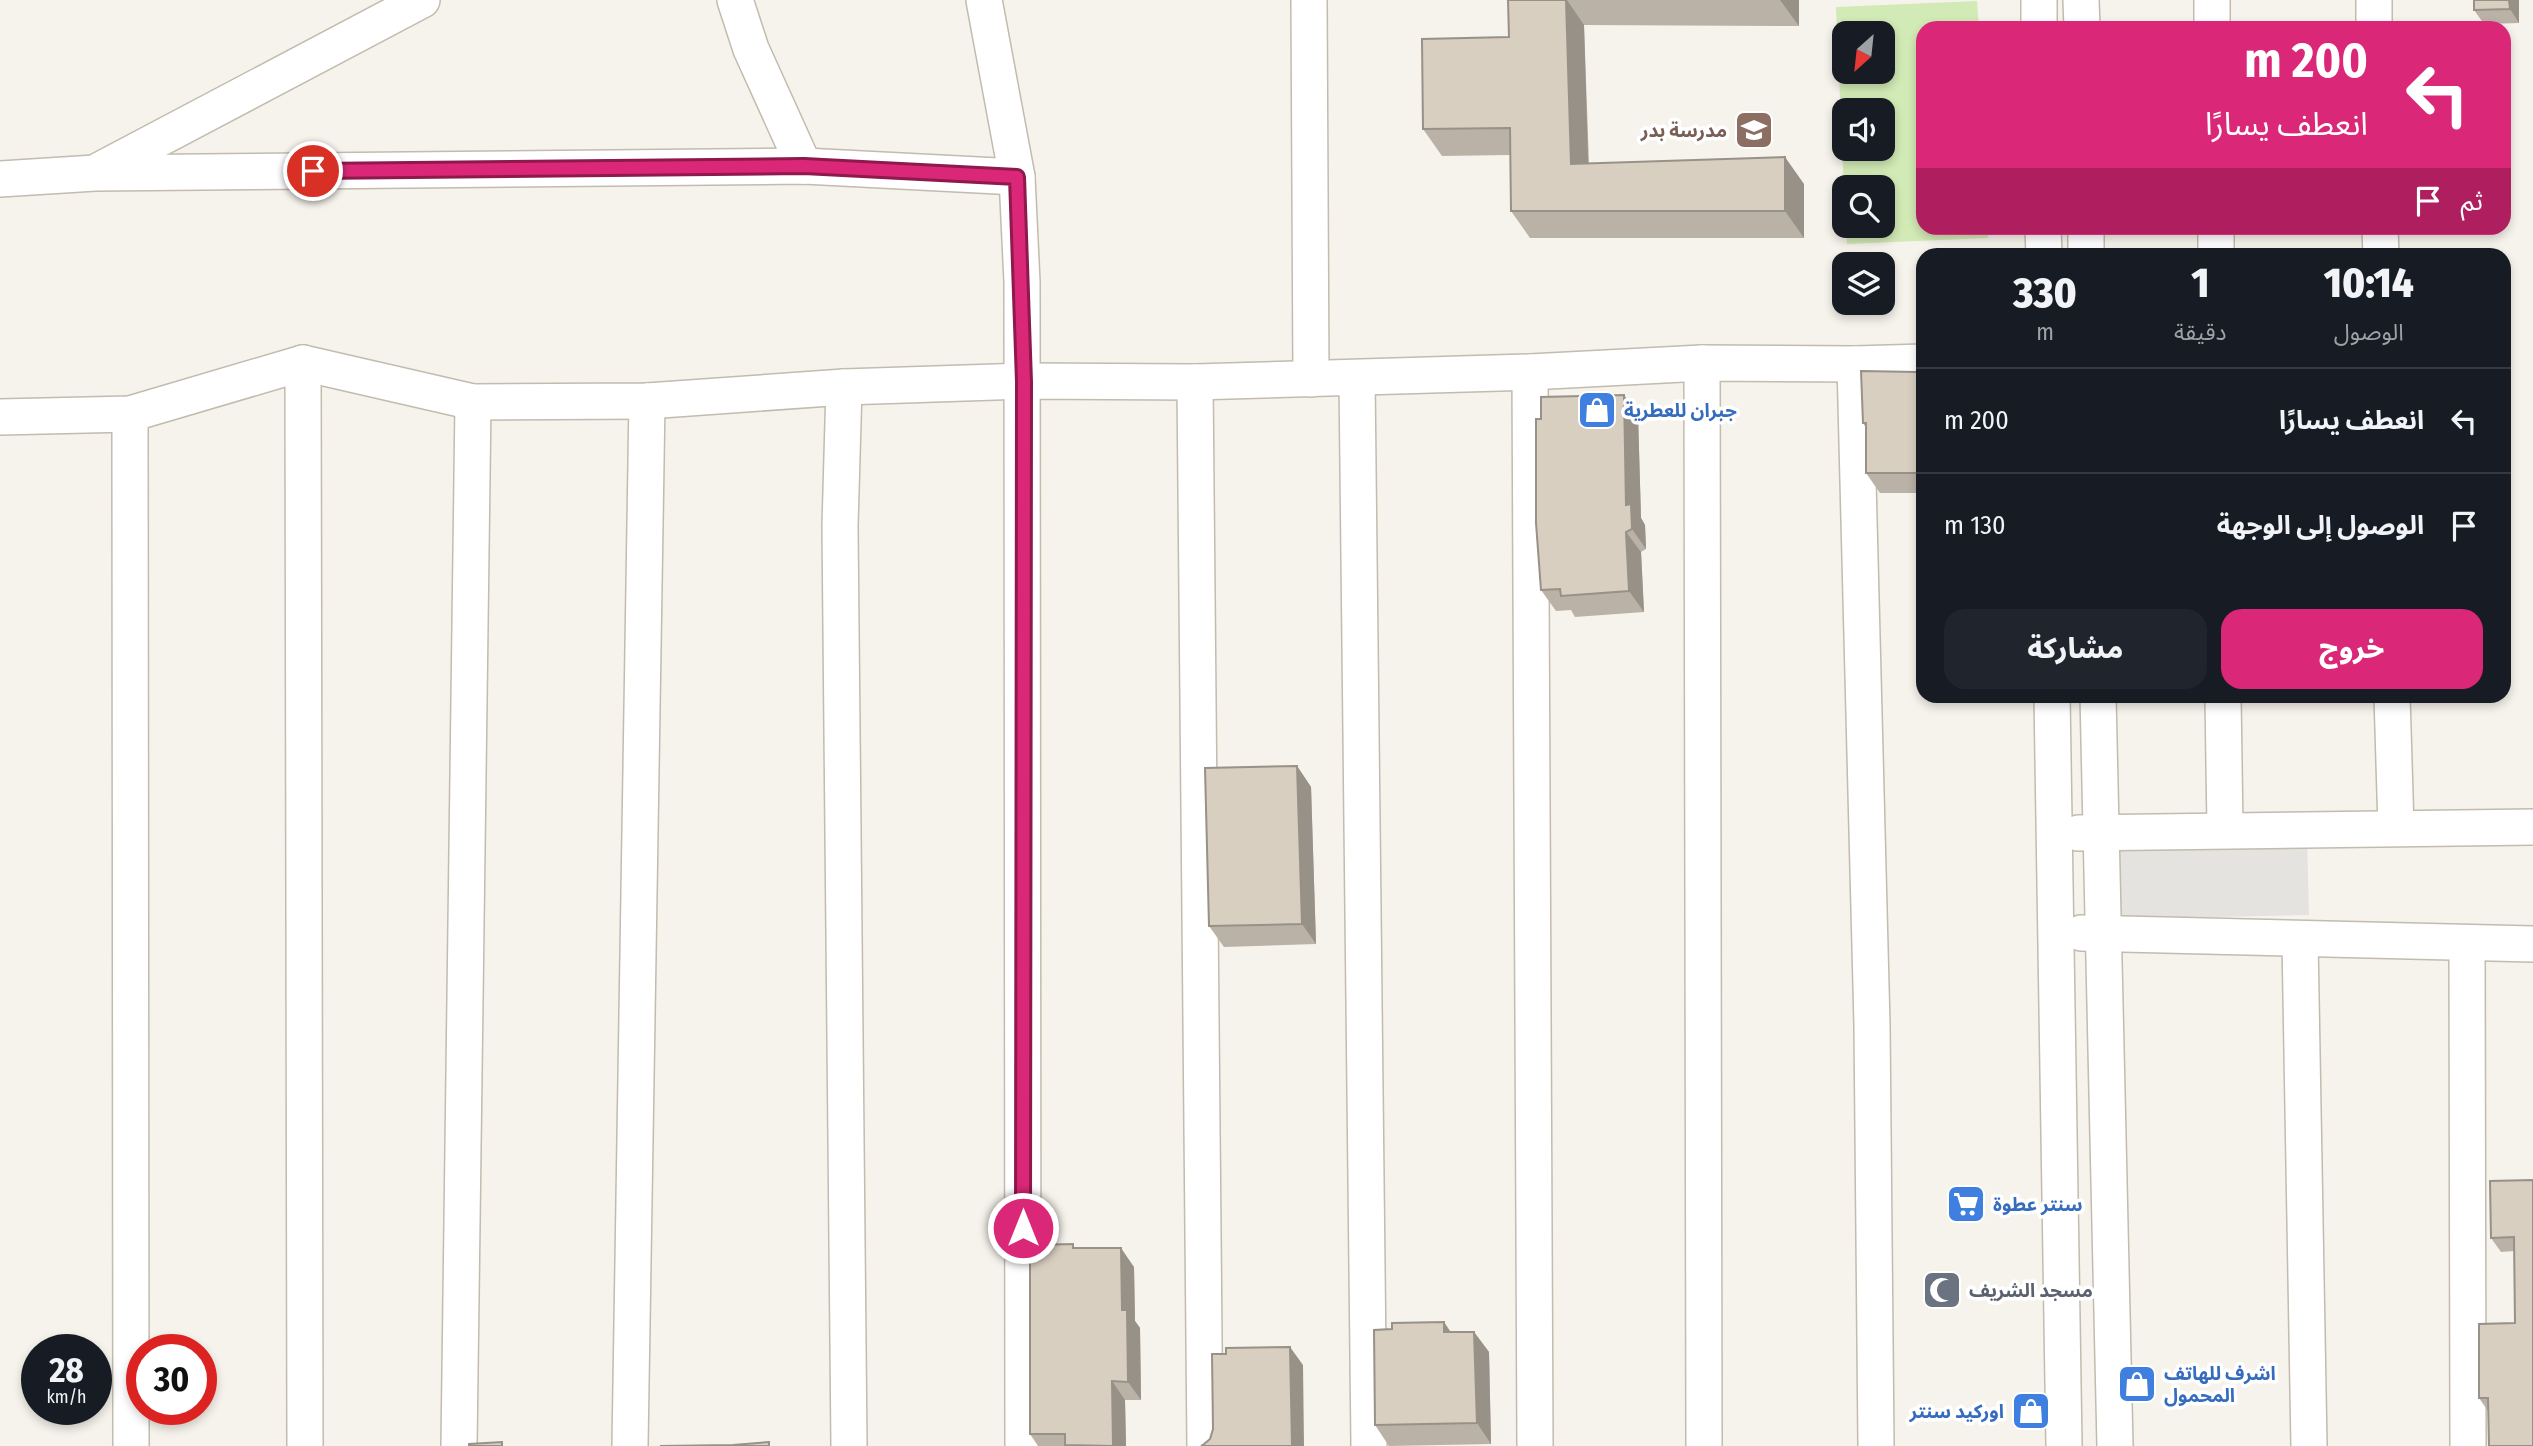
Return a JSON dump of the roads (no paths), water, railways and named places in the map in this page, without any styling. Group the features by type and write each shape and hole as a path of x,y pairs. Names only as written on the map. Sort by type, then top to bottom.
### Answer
{"street":[{"path":"95,173 422,0"},
{"path":"735,0 751,49 804,166"},
{"path":"984,0 1017,177 1024,382 1023,1446"},
{"path":"1309,0 1311,379"},
{"path":"2039,0 2039,21"},
{"path":"2081,0 2081,21"},
{"path":"2212,0 2212,21"},
{"path":"2374,0 2374,21"},
{"path":"0,179 95,173 804,166 1017,177"},
{"path":"0,417 130,414 303,363 472,402 648,401 844,387 1357,378 1530,373 1702,363 1916,362"},
{"path":"303,363 305,1446"},
{"path":"1702,363 1704,1446"},
{"path":"1855,364 1872,1025 1876,1446"},
{"path":"1530,373 1535,1446"},
{"path":"1357,378 1369,1446"},
{"path":"1195,382 1205,1446"},
{"path":"844,387 840,526 849,1446"},
{"path":"630,1446 648,401"},
{"path":"459,1446 472,402"},
{"path":"130,414 131,1446"},
{"path":"2052,703 2064,1446"},
{"path":"2098,703 2115,1446"},
{"path":"2223,703 2225,830"},
{"path":"2392,703 2396,828"},
{"path":"2054,833 2533,827"},
{"path":"2056,933 2533,944"},
{"path":"2300,940 2309,1446"},
{"path":"2468,944 2468,1446"}],"place":[{"name":"مدرسة بدر","path":"1754,130"},
{"name":"جبران للعطرية","path":"1597,410"},
{"name":"سنتر عطوة","path":"1966,1204"},
{"name":"مسجد الشريف","path":"1942,1290"},
{"name":"اشرف للهاتف المحمول","path":"2137,1384"},
{"name":"اوركيد سنتر","path":"2031,1411"}]}
